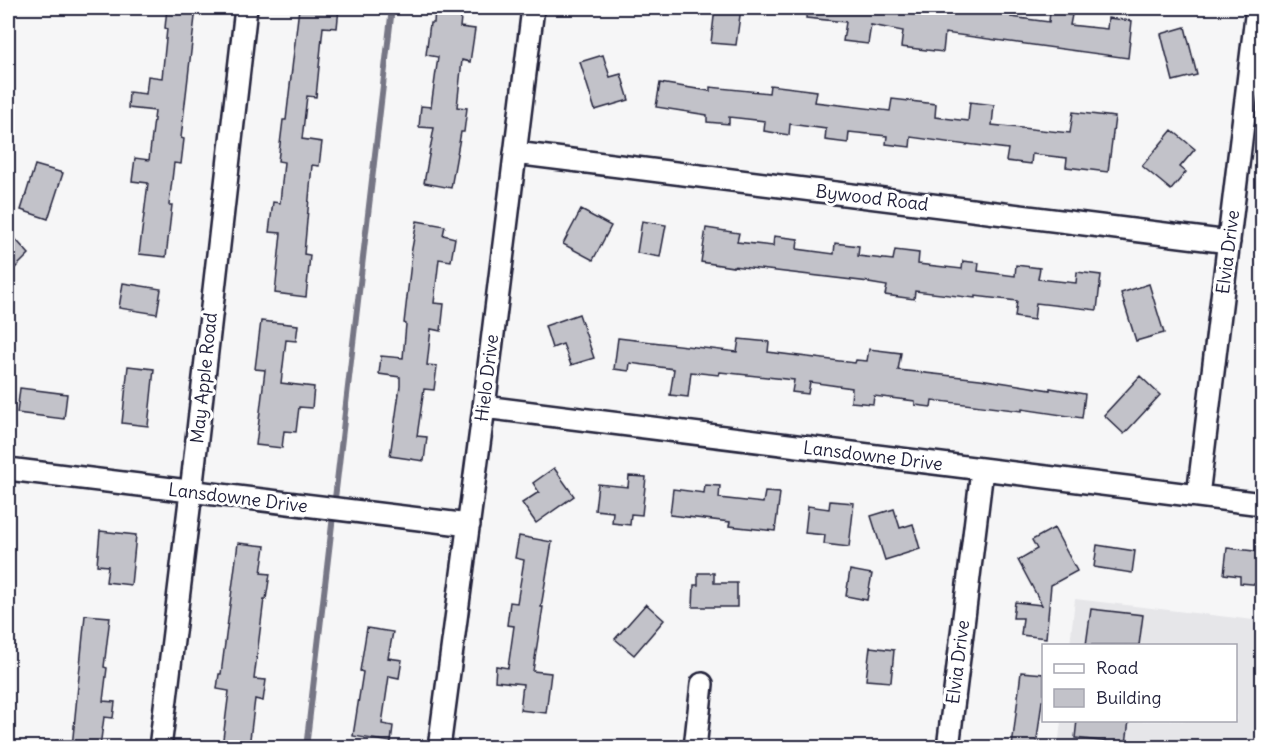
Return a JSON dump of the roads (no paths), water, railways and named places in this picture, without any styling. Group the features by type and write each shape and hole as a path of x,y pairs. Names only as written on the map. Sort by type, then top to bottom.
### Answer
{"street":[{"name":"May Apple Road","path":"160,747 246,8"},
{"name":"Hielo Drive","path":"439,747 533,8"},
{"name":"Elvia Drive","path":"1198,496 1257,8"},
{"name":"Bywood Road","path":"515,153 1229,242"},
{"name":"Lansdowne Drive","path":"484,407 1263,504"},
{"name":"Lansdowne Drive","path":"8,469 469,525"},
{"name":"Elvia Drive","path":"948,747 982,470"},
{"path":"695,747 702,684"}],"waterway":[{"path":"306,748 392,8"}]}
